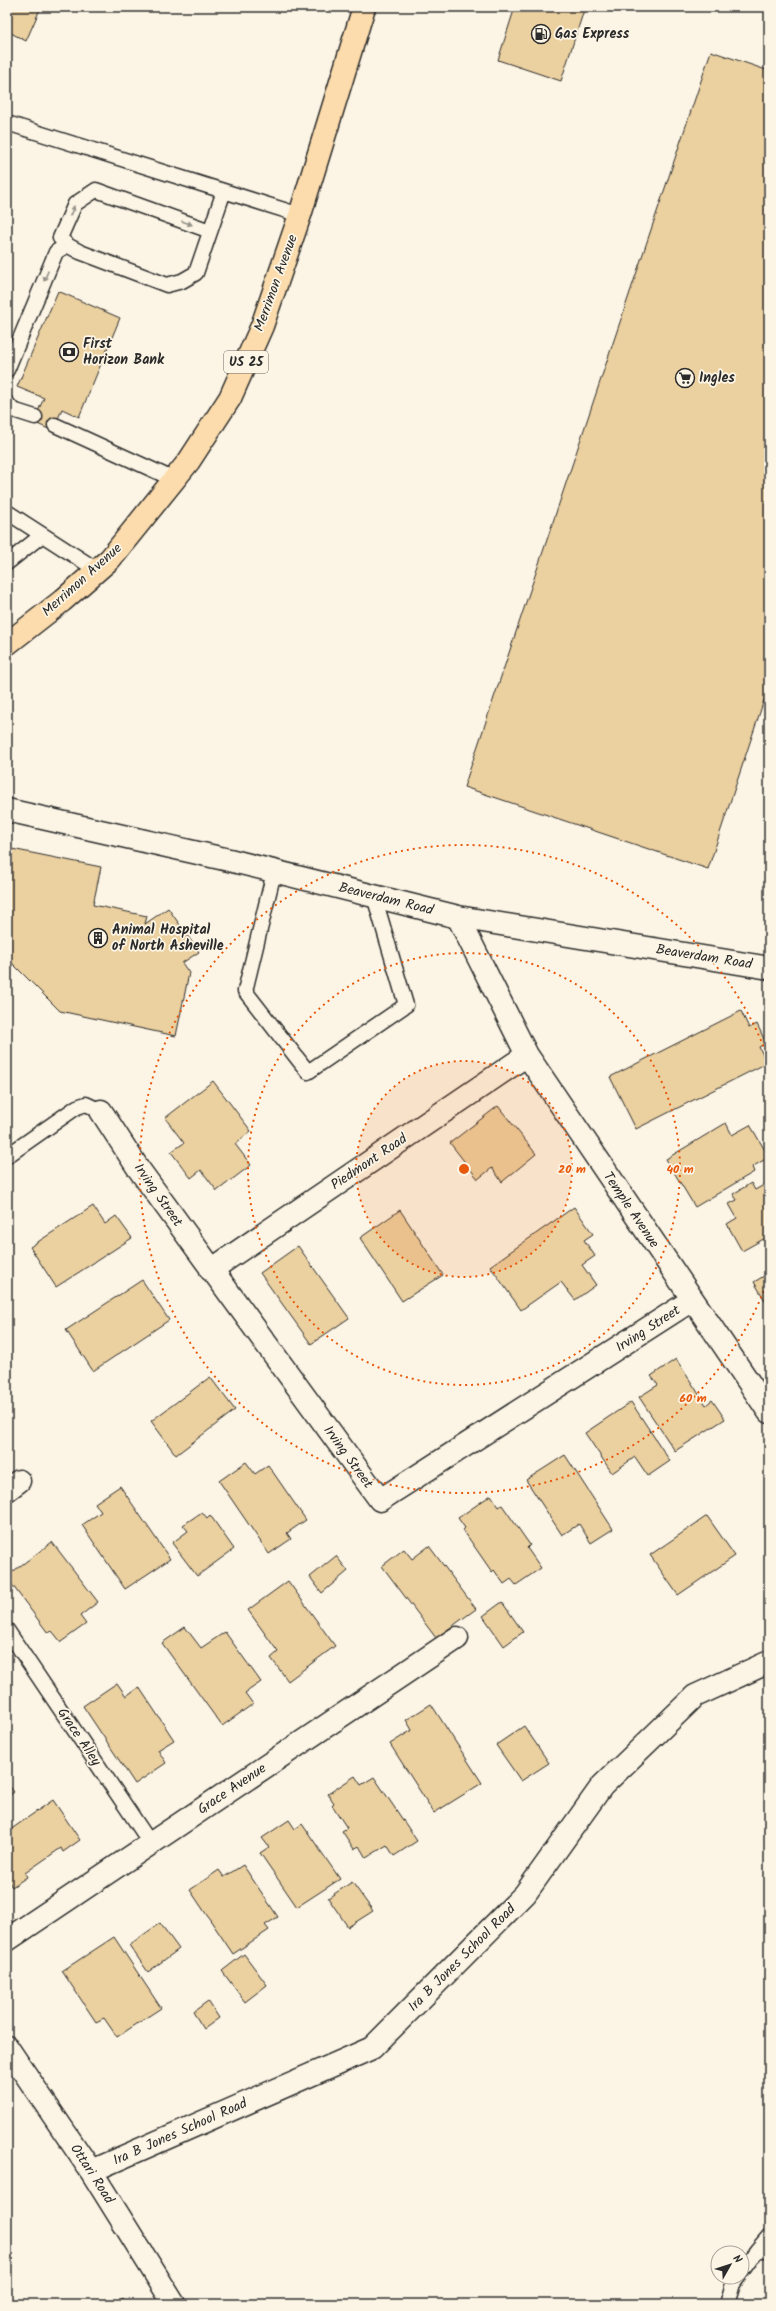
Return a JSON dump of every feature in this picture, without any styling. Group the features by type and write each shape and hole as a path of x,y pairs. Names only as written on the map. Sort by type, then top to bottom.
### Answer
{"main road":[{"name":"Merrimon Avenue","path":"7,644 62,601 110,559 174,480 230,398 262,326 300,215 364,7"}],"street":[{"name":"Beaverdam Road","path":"7,810 274,872 458,917 769,968"},
{"name":"Temple Avenue","path":"458,917 526,1055 769,1412"},
{"name":"Piedmont Road","path":"211,1270 526,1055"},
{"name":"Irving Street","path":"101,1111 138,1168 211,1270 380,1500 692,1300"},
{"name":"Grace Avenue","path":"7,1940 457,1638"},
{"name":"Ira B Jones School Road","path":"91,2171 372,2048 525,1894 602,1786 695,1696 769,1662"},
{"name":"Ottari Road","path":"7,2047 91,2171 174,2304"}],"lane":[{"path":"7,123 300,215"},
{"path":"210,231 96,190 75,204 60,238 67,245 167,285 182,281 196,274 224,191"},
{"path":"7,370 56,252 67,245"},
{"path":"7,403 13,410 35,417"},
{"path":"55,425 174,480"},
{"path":"7,512 41,536 97,570"},
{"path":"7,563 41,536"},
{"path":"274,872 245,991 308,1072 406,1004 374,896"},
{"path":"7,1156 77,1107 86,1104 101,1111"},
{"name":"Grace Alley","path":"7,1630 151,1844"},
{"path":"750,2263 763,2250 769,2236"},
{"path":"727,2304 733,2285"}],"building":[{"path":"7,7 41,7 26,41 7,31"},
{"name":"Gas Express","path":"515,7 585,7 561,81 498,60"},
{"name":"Ingles","path":"711,51 769,71 769,685 708,869 464,787"},
{"name":"First Horizon Bank","path":"58,291 120,318 79,417 62,409 53,431 33,422 44,398 17,387"},
{"name":"Animal Hospital of North Asheville","path":"7,848 101,867 93,905 147,916 145,924 168,908 199,952 182,963 189,973 176,1036 60,1011 7,958"},
{"path":"741,1011 749,1028 757,1024 766,1043 759,1047 767,1063 636,1129 610,1077"},
{"path":"213,1081 251,1131 235,1144 251,1165 217,1191 201,1170 191,1178 171,1152 184,1143 165,1118"},
{"path":"498,1106 536,1154 502,1182 492,1168 478,1179 450,1143"},
{"path":"726,1123 732,1135 750,1125 769,1157 752,1167 754,1172 695,1207 666,1159"},
{"path":"769,1182 769,1236 742,1251 727,1224 737,1218 729,1204 737,1200 733,1194 751,1183 755,1190"},
{"path":"93,1206 105,1224 116,1216 132,1238 56,1287 30,1247"},
{"path":"574,1207 593,1234 584,1240 595,1256 582,1265 596,1285 575,1300 561,1282 521,1310 490,1266"},
{"path":"400,1210 443,1275 402,1301 360,1238"},
{"path":"298,1246 349,1318 311,1344 260,1273"},
{"path":"769,1273 769,1307 754,1282"},
{"path":"142,1280 169,1320 93,1371 66,1330"},
{"path":"676,1359 706,1405 712,1400 725,1419 675,1451 639,1397 658,1385 651,1376"},
{"path":"210,1377 235,1410 176,1455 151,1421"},
{"path":"631,1402 670,1461 648,1476 635,1457 612,1473 585,1433"},
{"path":"565,1455 613,1529 591,1543 579,1524 562,1535 526,1480"},
{"path":"246,1462 255,1474 268,1465 306,1520 287,1533 291,1539 269,1554 219,1481"},
{"path":"120,1486 170,1559 125,1589 82,1525 101,1512 95,1503"},
{"path":"491,1495 499,1507 502,1505 530,1545 527,1548 541,1568 516,1585 511,1579 504,1584 494,1570 492,1572 463,1530 465,1528 458,1518"},
{"path":"202,1512 207,1518 210,1515 234,1549 197,1576 172,1543 188,1531 183,1525"},
{"path":"707,1516 735,1556 678,1595 650,1555"},
{"path":"52,1542 98,1602 80,1616 86,1624 61,1642 52,1631 48,1633 7,1578 7,1576"},
{"path":"429,1546 476,1609 436,1638 382,1566 404,1549 412,1559"},
{"path":"336,1556 348,1571 322,1593 310,1577"},
{"path":"288,1581 335,1646 288,1681 271,1658 278,1652 248,1610"},
{"path":"502,1602 523,1632 504,1646 483,1616"},
{"path":"185,1627 201,1648 225,1632 261,1682 245,1693 253,1704 222,1726 162,1643"},
{"path":"117,1683 126,1696 139,1687 174,1740 158,1750 166,1763 135,1784 83,1706"},
{"path":"431,1704 482,1783 434,1813 390,1744 412,1730 406,1720"},
{"path":"524,1726 549,1763 521,1781 496,1745"},
{"path":"355,1776 361,1785 374,1777 417,1841 394,1856 387,1845 366,1858 359,1846 354,1849 342,1831 347,1828 332,1805 334,1803 328,1794"},
{"path":"7,1783 14,1792 7,1797"},
{"path":"53,1800 80,1840 63,1852 61,1848 25,1873 27,1877 12,1887 9,1882 7,1883 7,1832"},
{"path":"289,1820 295,1829 302,1824 340,1879 297,1907 260,1853 269,1847 262,1838"},
{"path":"243,1865 278,1917 265,1925 269,1930 233,1954 190,1890 219,1870 224,1877"},
{"path":"352,1882 373,1911 348,1927 328,1898"},
{"path":"160,1923 179,1949 148,1972 129,1945"},
{"path":"114,1937 161,2008 117,2037 104,2018 96,2022 62,1971"},
{"path":"244,1954 267,1985 245,2002 222,1971"},
{"path":"208,2001 219,2018 204,2029 193,2012"},
{"path":"123,2298 127,2304 114,2304"}],"place":[{"name":"Gas Express","path":"541,34"},
{"name":"First Horizon Bank","path":"69,352"},
{"name":"Ingles","path":"685,378"},
{"name":"Animal Hospital of North Asheville","path":"98,938"}]}
